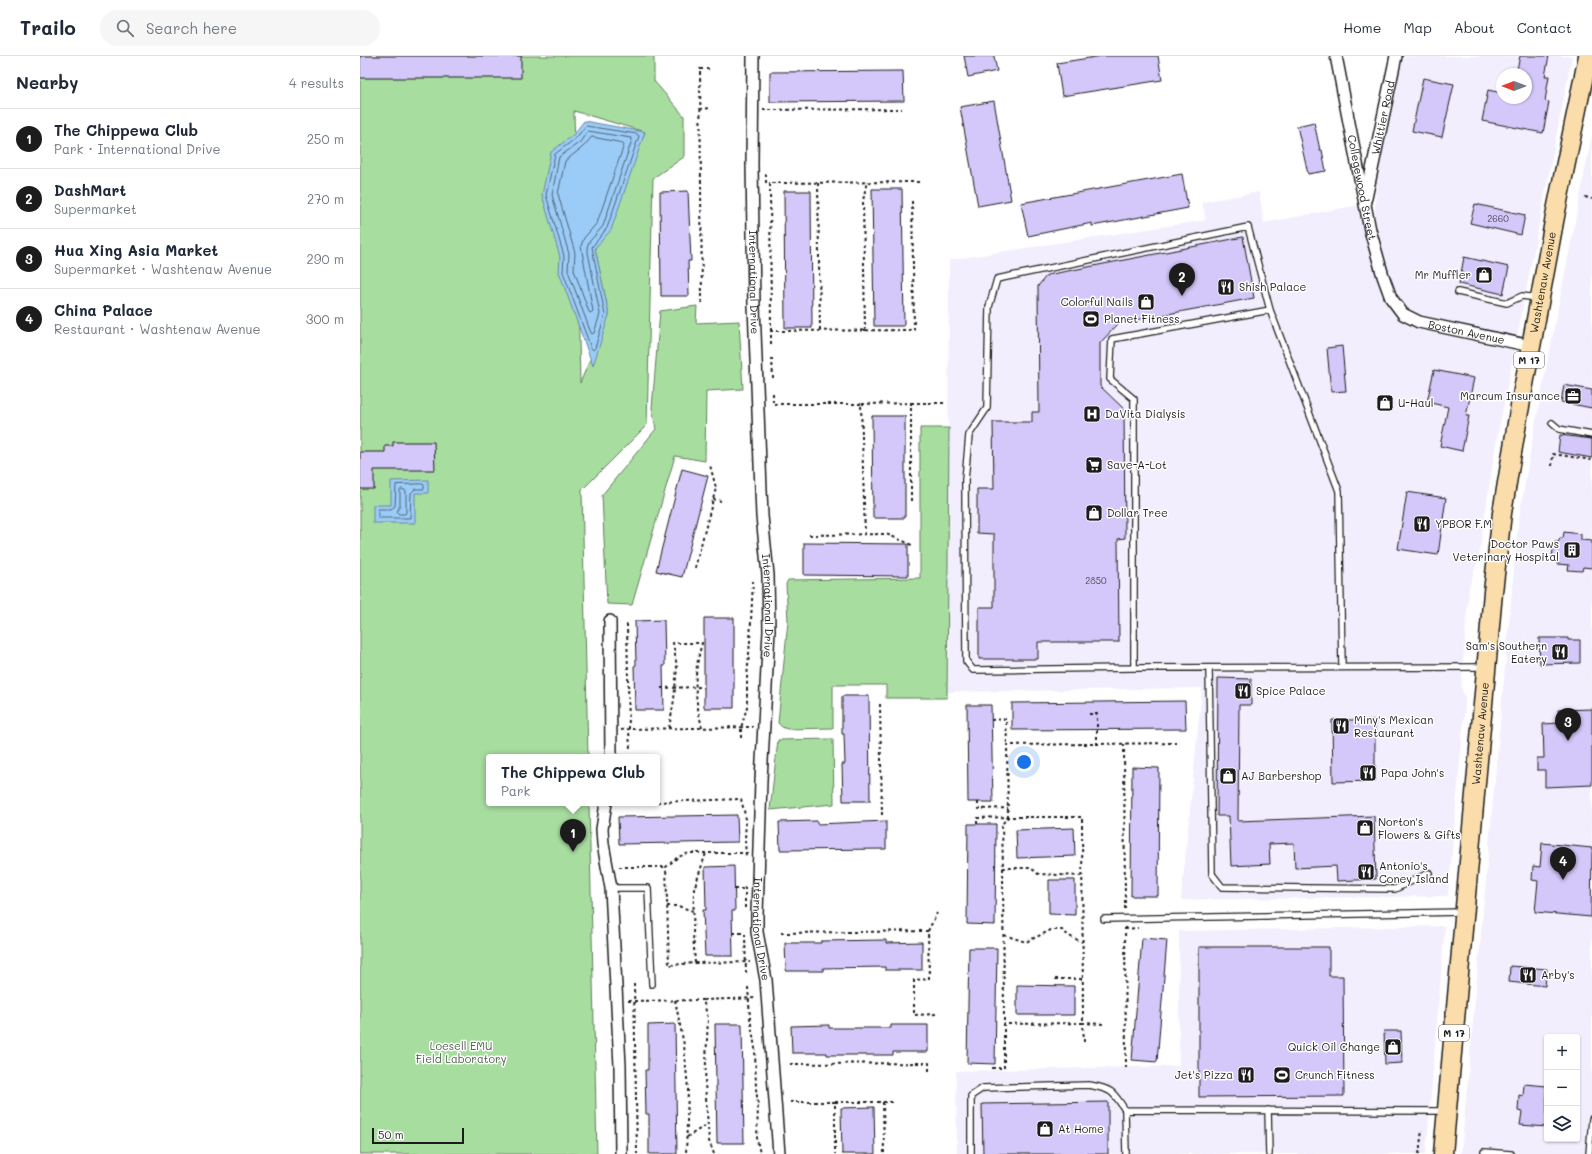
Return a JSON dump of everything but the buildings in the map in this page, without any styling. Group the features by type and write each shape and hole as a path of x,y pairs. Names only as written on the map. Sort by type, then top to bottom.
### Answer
{"main road":[{"name":"Washtenaw Avenue","path":"1443,1154 1486,667 1502,512 1539,299 1588,56"}],"street":[{"name":"International Drive","path":"753,56 752,164 754,306 762,516 768,575 769,631 761,780 757,932 766,980 779,1154"},
{"name":"Collegewood Street","path":"1336,56 1370,230 1391,298 1403,314"},
{"name":"Whittier Road","path":"1365,203 1396,56"},
{"name":"Boston Avenue","path":"1403,314 1419,322 1531,346"},
{"path":"610,621 611,754"},
{"path":"606,806 602,829 603,844 611,888 620,1066 622,1154"}],"lane":[{"path":"1342,667 1339,491 1270,310 1248,227 997,279 989,307 987,408 969,435 965,480 966,662 973,670 1486,667"},
{"path":"1458,292 1506,303 1522,296 1539,299"},
{"path":"1134,668 1134,399 1110,379 1112,338 1270,310"},
{"path":"1552,423 1559,429 1592,435"},
{"path":"1210,668 1212,874 1222,887 1395,889 1429,873"},
{"path":"611,888 648,888 652,984"},
{"path":"1104,919 1465,912"},
{"path":"971,1154 971,1096 983,1088 1089,1085 1106,1088 1114,1093 1125,1110 1126,1154"},
{"path":"1125,1110 1448,1111"},
{"path":"1268,1110 1269,1154"},
{"path":"1589,1154 1592,1119"},
{"path":"1484,1152 1510,1154"}],"path":[{"path":"702,303 700,69 712,68"},
{"path":"700,109 711,108"},
{"path":"761,116 761,110 902,109"},
{"path":"766,174 766,183 867,181 920,182"},
{"path":"864,331 863,202 867,181"},
{"path":"818,182 820,331"},
{"path":"770,183 771,344"},
{"path":"1585,197 1592,199"},
{"path":"771,331 914,330 912,200"},
{"path":"772,358 773,378"},
{"path":"773,392 773,404 946,403"},
{"path":"911,403 911,504"},
{"path":"861,404 864,535"},
{"path":"1552,466 1553,454 1592,460"},
{"path":"695,568 716,488 710,465"},
{"path":"713,499 721,501"},
{"path":"809,535 886,534 913,546"},
{"path":"741,738 741,728 747,707 747,678 753,581"},
{"path":"627,624 630,749"},
{"path":"668,728 674,700 677,666 673,643 702,643 697,661 695,688 696,702 702,728"},
{"path":"661,688 704,687"},
{"path":"880,704 882,816"},
{"path":"1089,714 1097,714 1098,744"},
{"path":"992,720 1006,720 1008,808 1008,817 1002,824 1004,1068 992,1068"},
{"path":"617,730 754,727"},
{"path":"1007,745 1176,743"},
{"path":"1124,744 1125,909 1132,909"},
{"path":"660,802 741,799 742,802 747,802"},
{"path":"742,802 746,819 746,860"},
{"path":"978,802 978,809 1008,808"},
{"path":"977,824 977,818 1082,816 1084,1042"},
{"path":"696,963 693,934 694,890 706,853"},
{"path":"617,867 666,867 678,857 689,854 750,853"},
{"path":"666,867 669,965 756,962"},
{"path":"1003,868 1031,868 1038,874 1082,876"},
{"path":"745,881 745,913"},
{"path":"734,889 750,889"},
{"path":"667,906 678,906 693,911"},
{"path":"938,913 928,932 929,979 914,980 914,1015 939,1014"},
{"path":"1125,929 1126,1069"},
{"path":"1004,935 1026,942 1052,930 1062,930 1069,936 1082,942"},
{"path":"745,932 746,973"},
{"path":"733,933 749,932"},
{"path":"781,933 928,932"},
{"path":"1055,979 1083,979"},
{"path":"634,984 637,1154"},
{"path":"748,987 750,1018 755,1048 755,1074 758,1104 757,1139 760,1154"},
{"path":"623,1001 760,998"},
{"path":"675,1000 684,1046 688,1089 686,1154"},
{"path":"703,1000 708,1018 704,1083 709,1141 714,1154"},
{"path":"1004,1024 1104,1024"},
{"path":"790,1064 929,1063 929,1072"},
{"path":"790,1102 894,1102"},
{"path":"835,1102 835,1154"},
{"path":"883,1102 884,1154"},
{"path":"687,1137 708,1124"},
{"path":"1420,1154 1422,1130"}],"shaded area":[{"path":"1401,56 1572,56 1494,454 1479,556 1469,587 1461,688 1465,698 1465,706 1448,896 1181,900 1202,688 947,692 949,260 1206,220 1202,202 1259,192 1264,223 1359,205 1362,218 1375,219 1376,184"},
{"path":"1592,135 1592,1154 1461,1154 1518,524 1533,436"},
{"path":"1445,926 1426,1154 957,1154 956,1071 1179,1066 1179,931"}],"green space":[{"name":"Loesell EMU Field Laboratory","path":"360,56 654,56 654,81 684,116 684,157 653,178 647,425 582,490 588,754 486,754 486,806 589,806 597,1154 360,1154","holes":["574,111 645,132 595,248 609,315 580,383"]},
{"path":"697,306 696,323 739,321 743,389 706,391 705,461 675,456 632,605 607,604 602,495 656,429 652,408 660,311"},
{"path":"920,428 949,428 947,698 886,698 886,685 833,685 833,728 787,729 782,727 778,723 788,621 786,584 788,580 920,578"},
{"path":"833,739 834,804 770,810 778,740"}],"water":[{"path":"584,121 645,132 611,230 595,248 609,315 593,366 559,272 560,257 542,195 551,152 573,135"},
{"path":"428,480 428,493 415,493 415,523 373,523 373,505 391,505 391,481"}],"place":[{"name":"Mr Muffler","path":"1484,275"},
{"name":"Shish Palace","path":"1226,287"},
{"name":"DashMart","path":"1182,296"},
{"name":"Colorful Nails","path":"1146,302"},
{"name":"Planet Fitness","path":"1091,319"},
{"name":"Marcum Insurance","path":"1573,396"},
{"name":"U-Haul","path":"1385,403"},
{"name":"DaVita Dialysis","path":"1092,414"},
{"name":"Save-A-Lot","path":"1094,465"},
{"name":"Dollar Tree","path":"1094,513"},
{"name":"YPBOR F.M","path":"1422,524"},
{"name":"Doctor Paws Veterinary Hospital","path":"1572,550"},
{"name":"Sam's Southern Eatery","path":"1560,652"},
{"name":"Spice Palace","path":"1243,691"},
{"name":"Miny's Mexican Restaurant","path":"1341,726"},
{"name":"Hua Xing Asia Market","path":"1568,741"},
{"name":"Papa John's","path":"1368,773"},
{"name":"AJ Barbershop","path":"1228,776"},
{"name":"Norton's Flowers & Gifts","path":"1365,828"},
{"name":"The Chippewa Club","path":"573,852"},
{"name":"Antonio's Coney Island","path":"1366,872"},
{"name":"China Palace","path":"1563,880"},
{"name":"Arby's","path":"1528,975"},
{"name":"Quick Oil Change","path":"1393,1047"},
{"name":"Jet's Pizza","path":"1246,1075"},
{"name":"Crunch Fitness","path":"1282,1075"},
{"name":"At Home","path":"1045,1129"}]}
